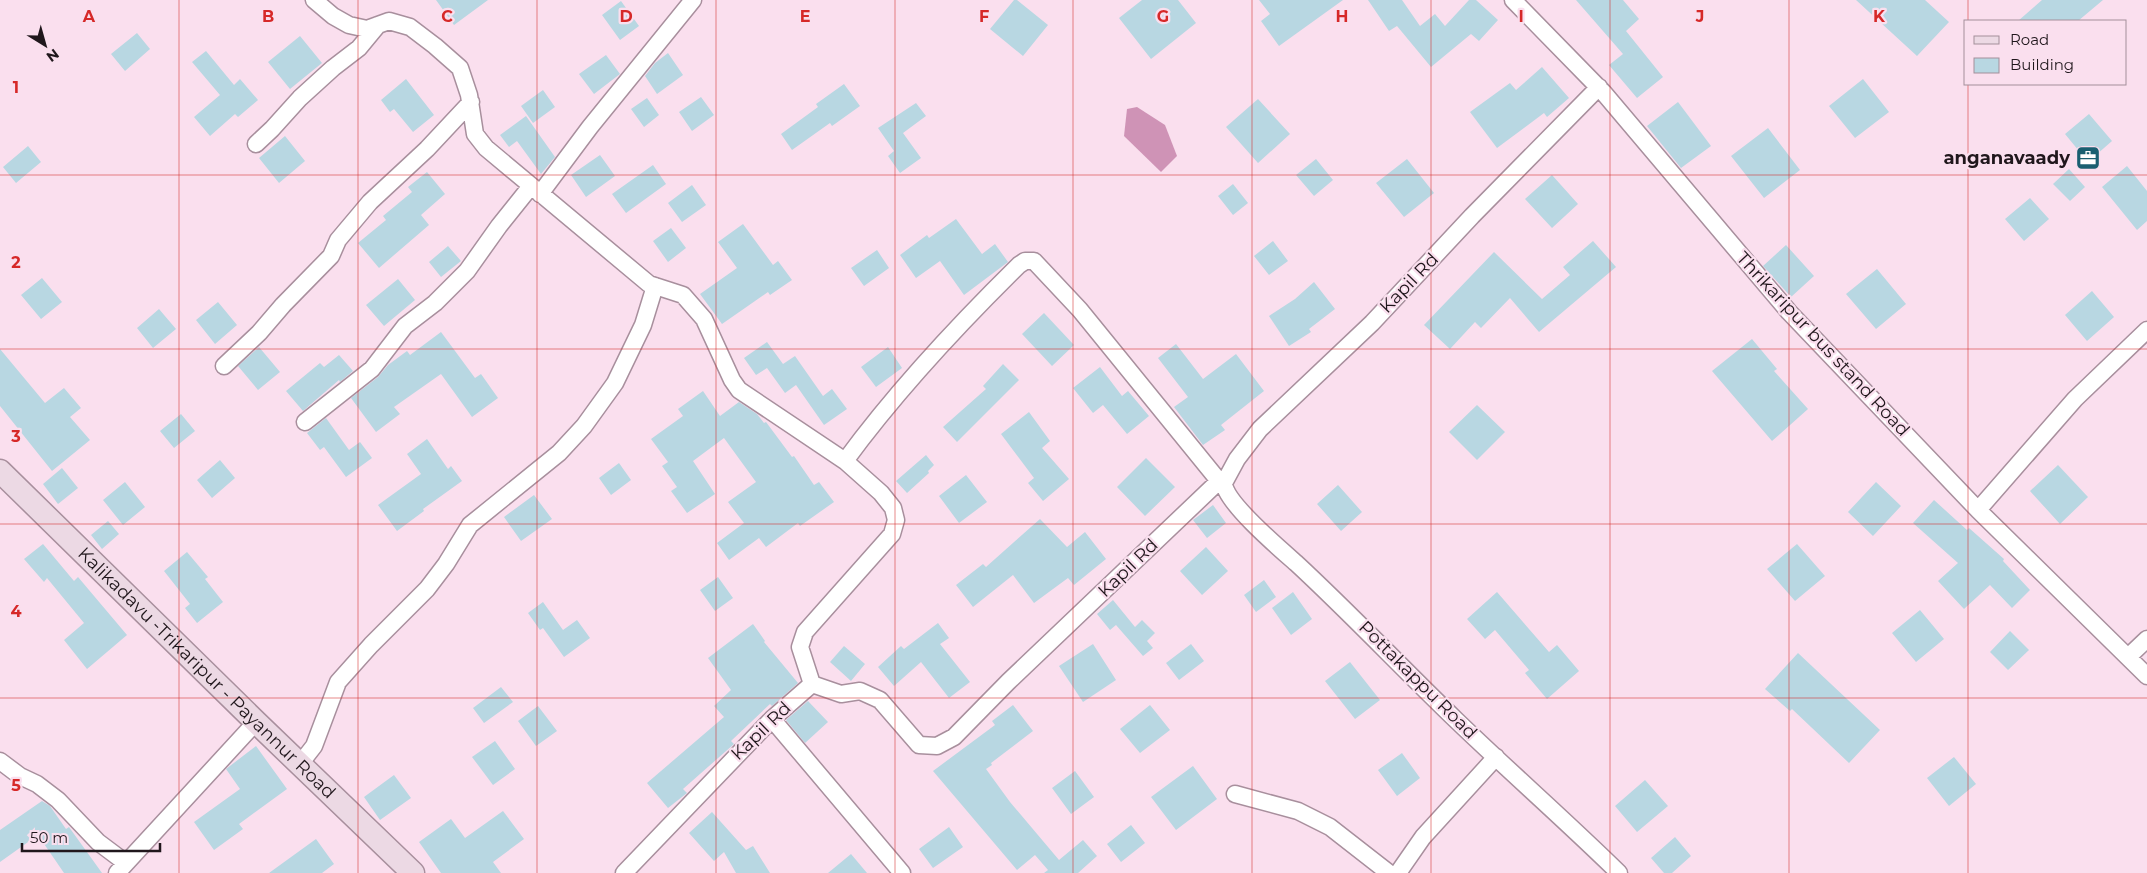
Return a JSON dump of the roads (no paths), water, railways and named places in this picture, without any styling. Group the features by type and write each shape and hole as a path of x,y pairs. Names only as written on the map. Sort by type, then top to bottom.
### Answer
{"main road":[{"name":"Kalikadavu -Trikaripur - Payannur Road","path":"0,471 256,722 414,873"}],"street":[{"path":"314,0 333,16 349,25 367,29 389,21 410,28 435,46 460,68 471,102 475,134 486,148 649,284 683,296 704,319 732,380 739,390 844,461 881,493 893,508 896,520 892,534 805,632 800,647 812,684"},
{"path":"305,422 372,368 405,326 435,303 467,271 499,226 536,190 693,0"},
{"name":"Thrikaripur bus stand Road","path":"1513,0 1599,87 1789,312 1978,510 2147,676"},
{"path":"256,144 300,98 333,68 359,48 378,25"},
{"name":"Kapil Rd","path":"624,873 772,719 812,684 841,694 860,692 880,700 919,745 937,746 954,736 1008,682 1222,482 1260,429 1372,323 1472,216 1599,87"},
{"path":"224,366 259,334 283,304 331,256 338,240 370,202 427,149 471,102"},
{"name":"Pottakappu Road","path":"844,461 868,430 953,331 1019,265 1025,261 1034,261 1080,310 1222,482 1229,497 1265,534 1343,606 1456,720 1619,873"},
{"path":"300,764 314,746 338,682 371,645 427,589 470,525 559,453 584,426 615,383 643,325 655,286"},
{"path":"1978,510 2075,399 2147,330"},
{"path":"2128,656 2147,639"},
{"path":"772,719 902,873"},
{"path":"0,761 20,776 37,784 58,800 121,868 256,722"},
{"path":"1398,873 1423,837 1496,757"},
{"path":"1235,794 1298,811 1330,827 1390,873"}],"place":[{"name":"anganavaady","path":"2088,158"}]}
